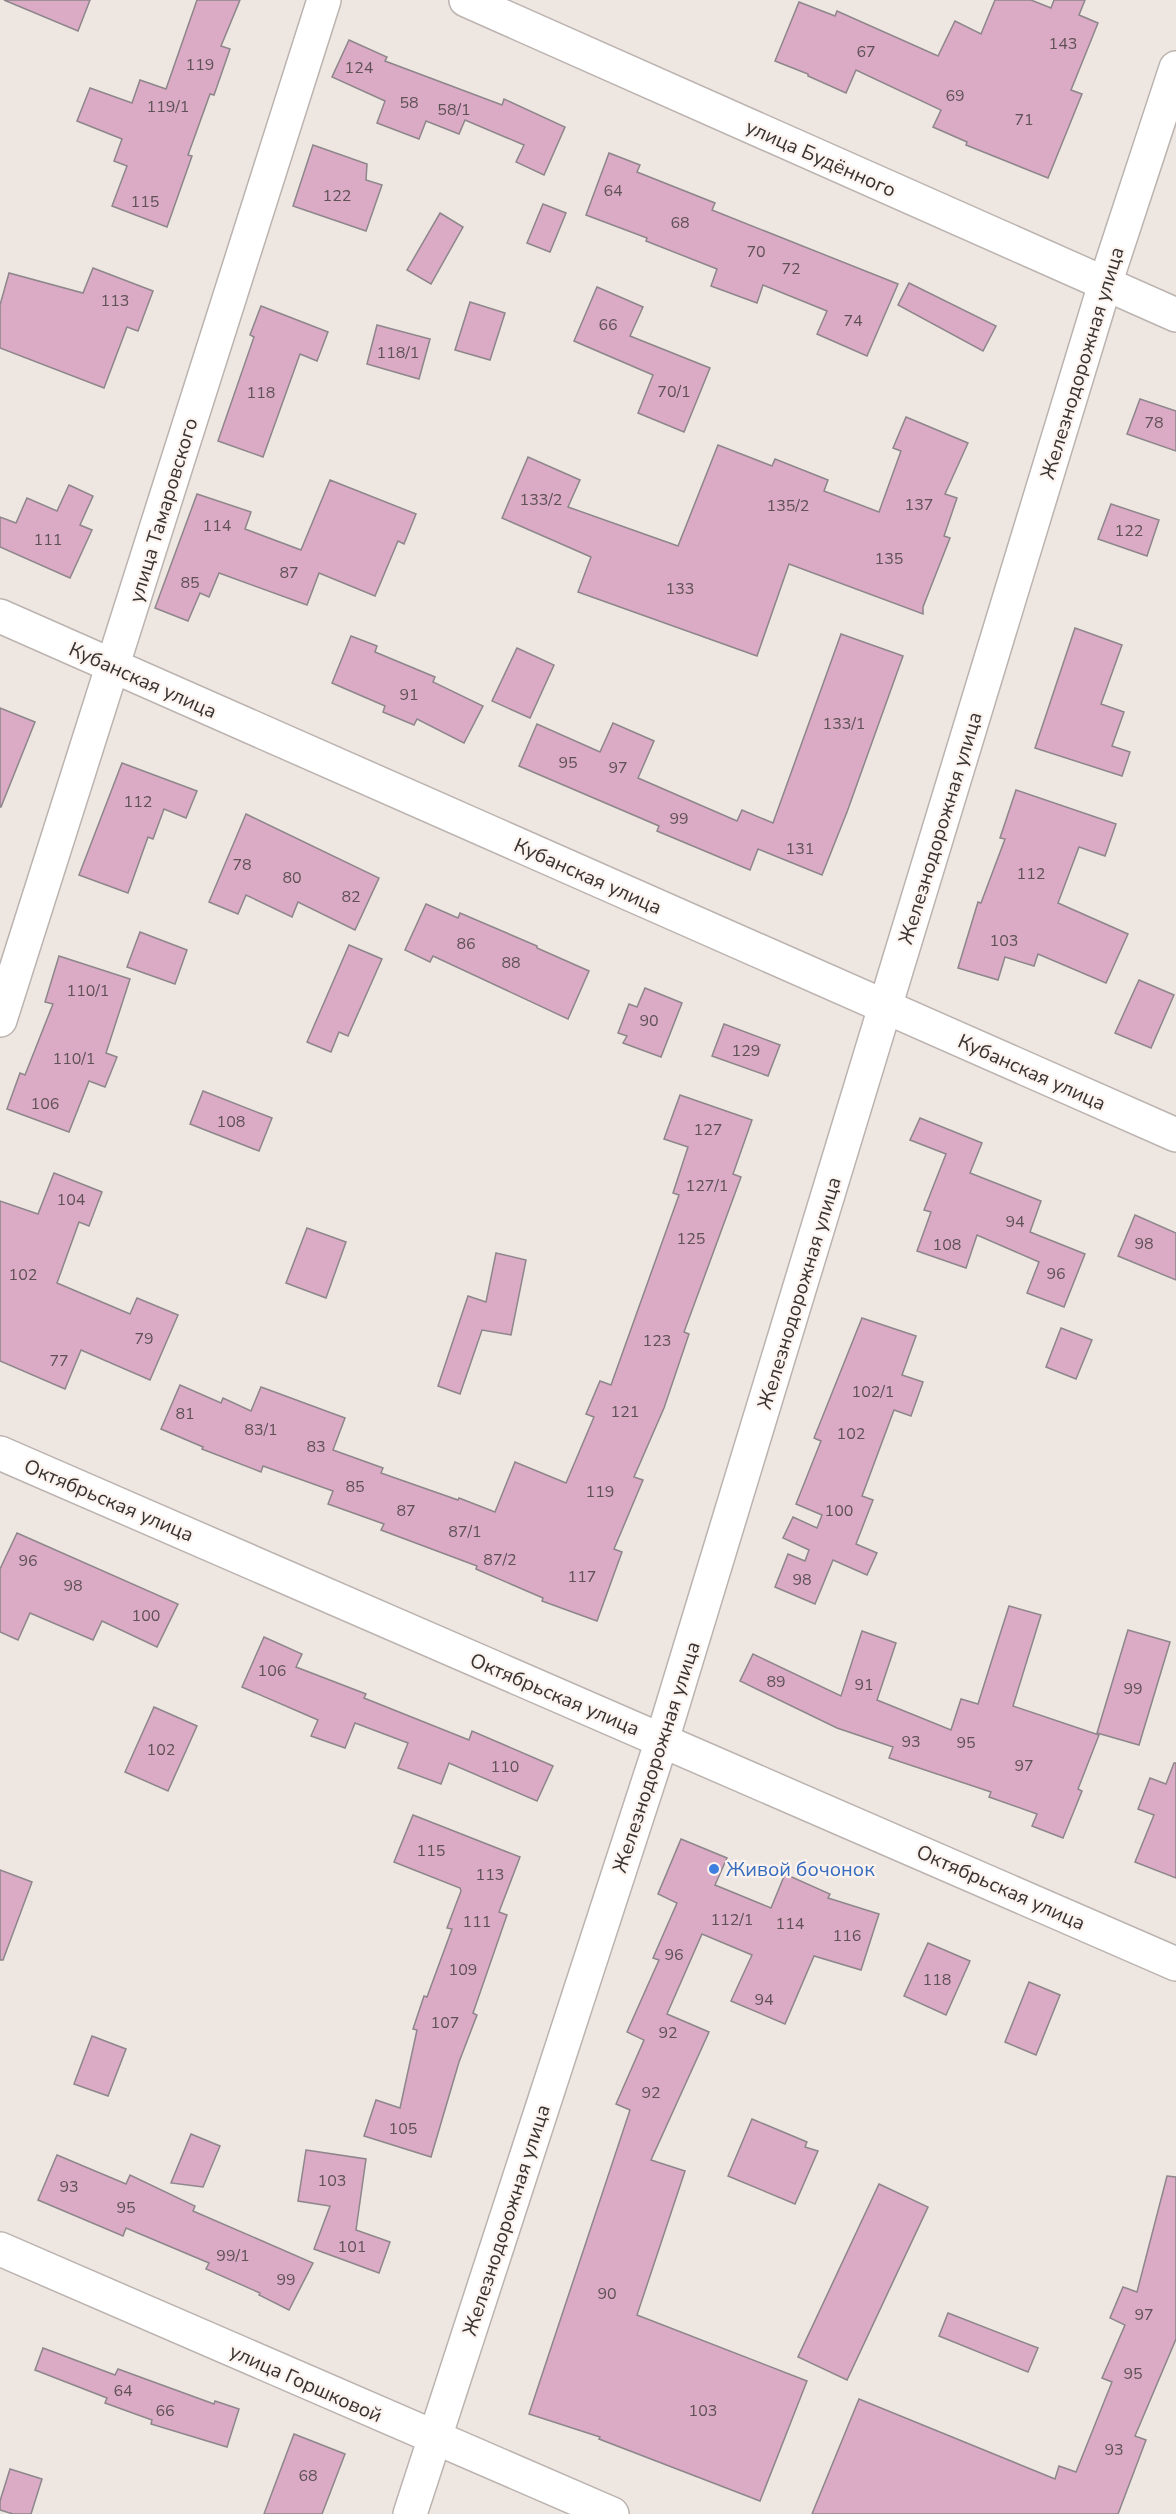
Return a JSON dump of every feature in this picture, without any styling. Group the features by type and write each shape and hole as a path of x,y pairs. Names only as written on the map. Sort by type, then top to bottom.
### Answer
{"street":[{"name":"улица Тамаровского","path":"0,1020 324,0"},
{"name":"улица Будённого","path":"466,0 1176,315"},
{"name":"Железнодорожная улица","path":"410,2514 662,1740 1106,284 1176,68"},
{"name":"Кубанская улица","path":"0,616 1176,1135"},
{"name":"Октябрьская улица","path":"0,1453 1176,1964"},
{"name":"улица Горшковой","path":"0,2249 434,2439 612,2514"}],"building":[{"path":"4,0 90,0 78,31"},
{"path":"197,0 240,0 221,46 230,49 214,95 210,94 188,155 192,156 167,227 112,206 127,166 114,161 122,139 77,121 90,88 132,103 140,80 166,89"},
{"path":"995,0 1031,0 1051,8 1054,0 1085,0 1079,15 1098,23 1071,90 1082,94 1048,178 966,145 967,142 933,127 941,110 856,70 846,93 775,61 799,2 835,16 837,11 938,56 955,21 981,34"},
{"path":"349,40 387,57 385,61 502,105 504,99 565,127 544,175 516,162 524,145 465,120 459,134 426,121 419,139 377,123 385,101 332,77"},
{"path":"313,145 367,164 366,180 382,185 366,231 293,206"},
{"path":"609,153 640,165 637,172 715,203 712,210 898,284 867,356 817,334 827,311 763,285 757,303 711,286 717,269 646,241 647,238 586,215"},
{"path":"543,204 566,213 550,252 527,243"},
{"path":"440,213 463,227 431,284 407,270"},
{"path":"93,268 153,291 138,331 127,327 104,388 0,348 0,305 9,273 83,293"},
{"path":"909,283 996,326 983,351 898,305"},
{"path":"597,287 643,307 630,336 710,368 684,432 638,413 653,375 574,341"},
{"path":"470,302 505,313 490,360 455,350"},
{"path":"261,306 328,332 317,361 300,354 263,457 218,441 254,337 250,335"},
{"path":"377,325 430,339 419,379 367,364"},
{"path":"1140,399 1176,411 1176,451 1127,434"},
{"path":"906,417 968,443 945,494 957,498 944,536 950,538 923,607 923,614 789,564 757,656 578,592 591,557 502,518 528,457 580,480 568,507 678,546 718,445 772,466 775,459 828,480 824,491 879,512 901,451 893,448"},
{"path":"330,480 416,514 404,544 398,541 375,596 319,573 307,605 219,573 209,597 200,593 188,621 155,608 197,494 251,512 245,529 301,550"},
{"path":"69,485 93,496 80,525 92,530 70,578 0,547 0,517 16,523 27,498 57,511"},
{"path":"1111,504 1159,520 1147,556 1098,539"},
{"path":"1075,628 1122,645 1101,704 1124,712 1112,746 1130,752 1122,776 1035,748"},
{"path":"841,634 903,656 822,875 758,849 750,870 657,831 659,826 519,766 537,724 600,752 613,723 654,741 638,778 737,821 742,810 773,823"},
{"path":"351,636 377,646 375,652 435,677 433,682 483,706 464,743 417,719 414,725 383,712 385,706 332,683"},
{"path":"517,648 554,665 530,718 492,701"},
{"path":"0,708 35,722 1,807 0,807"},
{"path":"122,763 197,791 186,818 164,809 153,839 148,837 128,893 79,875"},
{"path":"1016,790 1116,824 1105,856 1079,847 1058,903 1128,934 1106,983 1038,954 1034,966 1005,957 998,980 958,968 978,902 981,903 1005,839 1000,838"},
{"path":"246,814 379,878 355,930 298,902 292,917 246,895 238,914 209,902"},
{"path":"426,904 458,918 460,913 589,971 568,1019 433,956 430,962 405,950"},
{"path":"140,932 187,950 175,984 127,967"},
{"path":"349,945 382,959 348,1036 339,1032 331,1052 307,1042"},
{"path":"59,956 130,979 106,1053 117,1057 105,1087 89,1081 69,1132 7,1109 20,1073 25,1075 53,1004 45,1002"},
{"path":"1139,980 1174,995 1151,1048 1115,1033"},
{"path":"645,988 682,1003 661,1057 623,1043 627,1036 618,1033 629,1004 637,1007"},
{"path":"724,1024 780,1045 768,1076 712,1056"},
{"path":"203,1091 272,1118 259,1151 190,1124"},
{"path":"680,1095 752,1120 733,1174 741,1177 684,1332 689,1334 664,1408 634,1477 643,1480 614,1549 622,1552 597,1621 542,1601 543,1598 476,1569 477,1566 381,1530 384,1524 328,1504 333,1491 263,1466 261,1472 202,1449 203,1447 161,1429 180,1385 221,1403 223,1398 251,1411 261,1387 345,1418 333,1450 383,1468 381,1473 495,1512 515,1462 566,1483 594,1417 586,1414 600,1381 611,1385 679,1195 673,1193 688,1147 664,1139"},
{"path":"920,1118 982,1143 970,1173 1041,1201 1030,1232 1085,1254 1064,1307 1027,1293 1039,1262 977,1235 966,1268 917,1251 931,1212 924,1210 946,1154 910,1140"},
{"path":"54,1173 102,1192 89,1226 79,1222 57,1283 130,1314 137,1298 178,1315 150,1380 81,1350 65,1389 0,1361 0,1201 38,1214"},
{"path":"1135,1215 1176,1233 1176,1280 1118,1256"},
{"path":"307,1228 346,1242 326,1298 286,1283"},
{"path":"496,1253 526,1260 511,1335 482,1330 460,1394 438,1386 468,1296 486,1302"},
{"path":"862,1318 916,1336 902,1375 923,1382 911,1416 894,1410 862,1496 873,1500 856,1544 877,1553 867,1575 833,1560 815,1604 775,1587 788,1554 805,1561 809,1550 783,1538 793,1517 817,1528 822,1515 796,1504 821,1441 814,1438"},
{"path":"1061,1328 1092,1340 1076,1379 1046,1367"},
{"path":"17,1533 178,1604 157,1647 102,1621 93,1640 30,1613 18,1640 0,1632 0,1569"},
{"path":"1009,1606 1041,1615 1013,1706 1099,1735 1078,1789 1082,1791 1063,1838 1032,1826 1037,1814 989,1797 991,1792 889,1758 893,1747 837,1728 740,1681 753,1654 841,1696 862,1631 896,1643 877,1700 951,1730 961,1699 978,1704"},
{"path":"1128,1630 1170,1642 1139,1745 1097,1733"},
{"path":"264,1637 302,1654 296,1667 366,1694 364,1698 469,1740 472,1731 553,1766 537,1801 449,1763 441,1784 398,1768 408,1743 355,1723 345,1748 311,1736 318,1720 242,1687"},
{"path":"154,1707 197,1726 168,1791 125,1772"},
{"path":"1174,1763 1176,1763 1176,1878 1135,1862 1154,1815 1138,1809 1150,1778 1166,1784"},
{"path":"413,1815 520,1857 499,1912 507,1915 473,2013 477,2015 459,2062 431,2157 364,2136 376,2100 400,2108 417,2030 413,2029 452,1929 447,1928 461,1891 460,1888 394,1862"},
{"path":"681,1839 727,1858 715,1885 771,1908 785,1874 830,1894 828,1898 879,1914 861,1970 814,1956 785,2024 731,2001 752,1955 702,1934 667,2014 709,2032 651,2160 685,2171 637,2315 807,2381 760,2501 599,2439 600,2437 529,2414 630,2110 616,2104 644,2040 627,2032 659,1960 653,1958 677,1903 658,1894"},
{"path":"0,1870 32,1882 3,1960 0,1960"},
{"path":"928,1943 970,1961 946,2015 904,1996"},
{"path":"1029,1982 1060,1995 1036,2055 1005,2042"},
{"path":"92,2036 126,2049 108,2096 74,2084"},
{"path":"752,2119 807,2142 805,2147 818,2151 795,2204 728,2176"},
{"path":"191,2134 220,2146 203,2187 171,2183"},
{"path":"306,2150 366,2159 356,2230 390,2242 379,2273 314,2249 330,2206 298,2201"},
{"path":"57,2155 126,2184 130,2175 195,2206 193,2211 313,2263 289,2310 259,2295 260,2293 206,2269 209,2263 126,2228 123,2236 38,2200"},
{"path":"1167,2176 1176,2177 1176,2339 1135,2436 1146,2440 1118,2514 812,2514 859,2399 1055,2479 1059,2466 1076,2472 1112,2382 1102,2378 1125,2325 1110,2318 1123,2287 1137,2292"},
{"path":"879,2184 928,2207 847,2380 798,2357"},
{"path":"948,2313 1038,2348 1028,2372 939,2336"},
{"path":"43,2348 115,2375 118,2369 214,2404 215,2401 239,2409 227,2447 151,2424 152,2420 105,2403 107,2398 35,2370"},
{"path":"294,2434 345,2454 322,2514 264,2514"},
{"path":"10,2469 42,2479 31,2514 13,2514 0,2510 0,2501"}],"place":[{"name":"Живой бочонок","path":"714,1869"}]}
